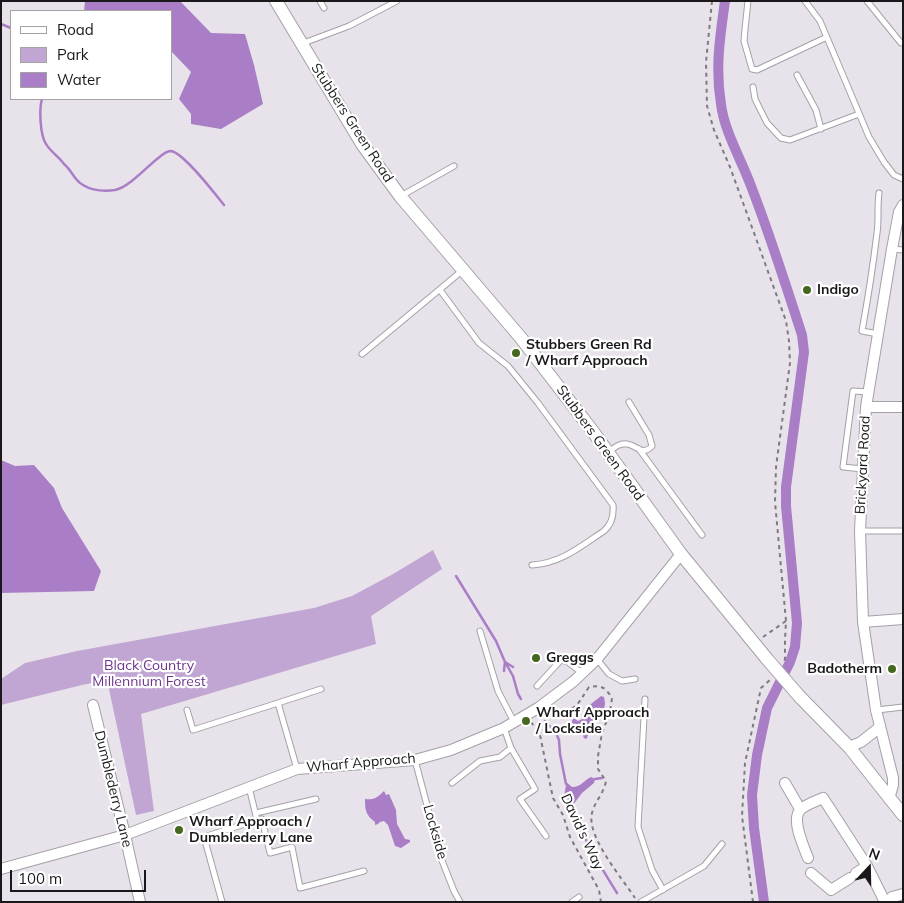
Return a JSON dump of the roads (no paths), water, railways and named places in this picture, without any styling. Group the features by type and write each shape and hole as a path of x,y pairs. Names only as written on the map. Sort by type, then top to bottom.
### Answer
{"street":[{"name":"Stubbers Green Road","path":"276,1 362,144 400,196 521,338 608,452 681,554 800,697 849,747 903,815"},
{"name":"Brickyard Road","path":"890,799 893,778 876,710 863,622 860,531 866,407 878,334 898,250 899,212 903,205"},
{"path":"866,407 903,407"},
{"name":"Wharf Approach","path":"1,868 125,835 297,769 415,760 451,750 504,728 560,692 583,673 597,659 681,554"},
{"path":"863,622 903,619"},
{"name":"Dumblederry Lane","path":"93,705 140,902"},
{"path":"849,747 861,742 880,727"},
{"path":"785,783 800,810"},
{"path":"808,858 797,828 797,816 800,810 823,798 890,900 903,894"},
{"path":"811,873 831,890 867,866"}],"lane":[{"path":"320,1 324,8"},
{"path":"301,44 350,26 397,1"},
{"path":"748,1 744,41 752,69 756,70 827,37"},
{"path":"806,1 820,21 869,137 894,175 903,179"},
{"path":"868,1 901,43 903,42"},
{"path":"798,75 816,110 821,129"},
{"path":"753,87 755,99 768,123 781,138 790,140 859,114"},
{"path":"400,196 454,166"},
{"path":"878,334 862,331 878,230 877,206 879,193"},
{"path":"362,354 464,270"},
{"path":"440,290 479,343 508,366 613,505 612,522 604,531 566,556 542,564 532,565"},
{"path":"863,469 843,467 853,391 868,392"},
{"path":"608,452 616,446 626,444 642,451 652,446 651,439 629,402"},
{"path":"639,449 702,535"},
{"path":"860,531 903,531"},
{"path":"480,631 498,691 514,722"},
{"path":"597,659 609,674 622,681 635,679"},
{"path":"537,686 561,660 568,662 583,673"},
{"path":"187,710 193,730 321,689"},
{"path":"645,699 638,827 652,870 663,890"},
{"path":"278,703 297,769"},
{"path":"876,710 903,707"},
{"path":"504,728 511,748 535,790 520,799 546,836"},
{"path":"452,783 480,762 500,757 511,748"},
{"name":"Lockside","path":"415,760 441,858 460,902"},
{"path":"250,787 257,820"},
{"path":"256,813 316,799"},
{"path":"222,902 204,837 257,820 262,819 270,853 292,847 300,888 364,871"},
{"path":"640,902 704,866 722,844"},
{"path":"572,902 579,897"}],"water":[{"path":"85,1 180,1 211,33 245,34 263,104 221,129 191,124 191,114 179,99 191,72 172,52 172,10 84,10"},
{"path":"1,460 15,466 34,465 54,488 62,508 101,571 94,591 1,593"},
{"path":"601,696 604,697 604,713 593,720 586,739 571,722 574,718 578,721 584,718 591,704"},
{"path":"591,777 595,779 594,783 582,793 573,805 564,796 565,781 572,787 575,787"},
{"path":"384,791 386,795 389,794 396,810 397,824 405,839 410,840 401,848 395,846 388,825 384,821 375,825 375,822 366,810 365,799 375,798"}],"waterway":[{"path":"725,1 718,65 719,91 723,114 729,135 747,176 771,241 802,335 804,352 786,487 786,506 797,623 795,647 790,662 767,708 757,755 752,795 754,828 764,902"},
{"path":"1,24 10,28"},
{"path":"42,100 41,122 44,140 84,186 104,191 115,190 130,183 160,157 171,151 177,153 191,166 224,205"},
{"path":"456,576 496,641 513,676 521,699"},
{"path":"504,671 505,662 513,667"},
{"path":"545,721 556,733 559,740 566,784"},
{"path":"595,779 602,778"},
{"path":"572,803 585,839 617,893"}],"place":[{"name":"Indigo","path":"807,290"},
{"name":"Stubbers Green Rd / Wharf Approach","path":"516,353"},
{"name":"Greggs","path":"536,658"},
{"name":"Badotherm","path":"892,669"},
{"name":"Wharf Approach / Lockside","path":"526,721"},
{"name":"Wharf Approach / Dumblederry Lane","path":"179,830"}],"park label":[{"name":"Black Country Millennium Forest","path":"149,674"}]}
